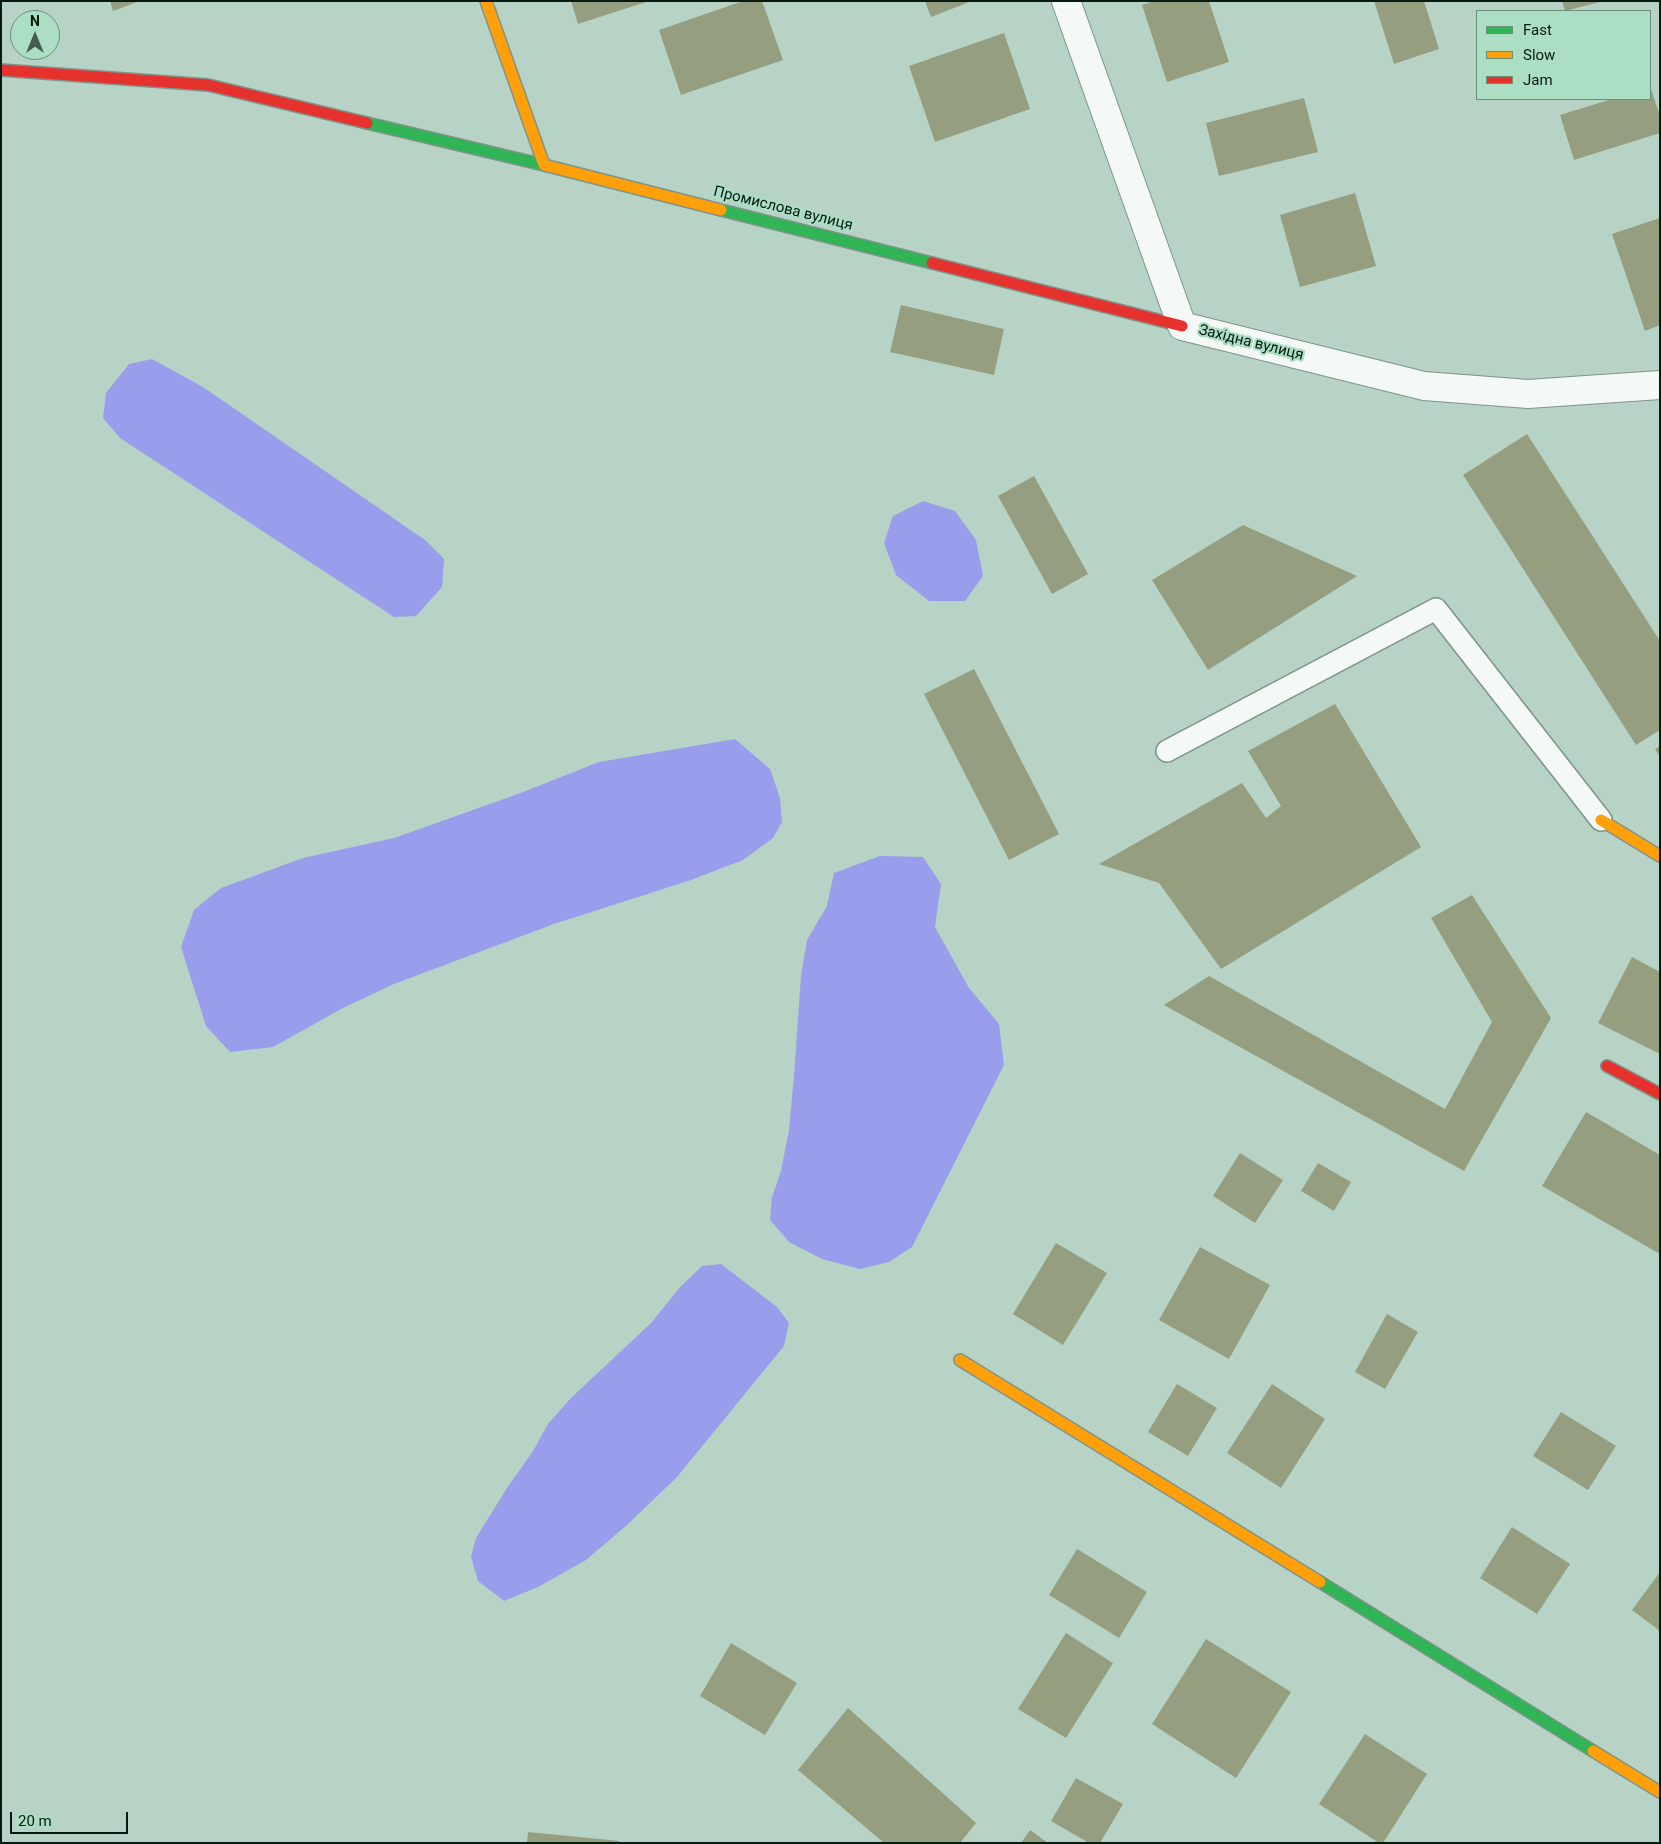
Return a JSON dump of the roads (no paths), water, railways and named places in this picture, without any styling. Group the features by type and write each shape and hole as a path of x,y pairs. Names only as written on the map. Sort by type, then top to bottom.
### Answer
{"street":[{"path":"486,1 544,165"},
{"name":"Західна вулиця","path":"1066,1 1182,326 1424,386 1528,394 1660,385"},
{"name":"Промислова вулиця","path":"1,70 208,85 544,165 1182,326"},
{"path":"1601,820 1660,856"},
{"path":"1607,1066 1660,1094"},
{"path":"960,1360 1660,1792"}],"lane":[{"path":"1167,751 1436,608 1601,820"}],"water":[{"path":"152,359 203,387 425,540 444,559 442,587 416,616 394,617 120,438 103,418 106,393 129,364"},
{"path":"923,501 955,511 976,540 983,576 965,601 929,601 896,575 884,543 893,516"},
{"path":"735,739 770,769 780,798 782,822 773,838 743,860 691,880 554,924 394,984 343,1008 273,1047 230,1052 206,1026 181,947 194,910 221,888 303,858 394,838 518,794 599,762"},
{"path":"880,856 923,857 941,884 935,927 969,988 999,1024 1004,1065 912,1247 889,1262 860,1269 822,1259 789,1242 770,1220 772,1197 781,1171 789,1130 801,976 807,940 827,906 834,873"},
{"path":"721,1264 777,1307 789,1323 784,1346 677,1477 627,1525 586,1560 538,1587 504,1601 478,1581 471,1557 476,1538 533,1451 548,1424 571,1398 651,1323 681,1286 702,1266"}]}
